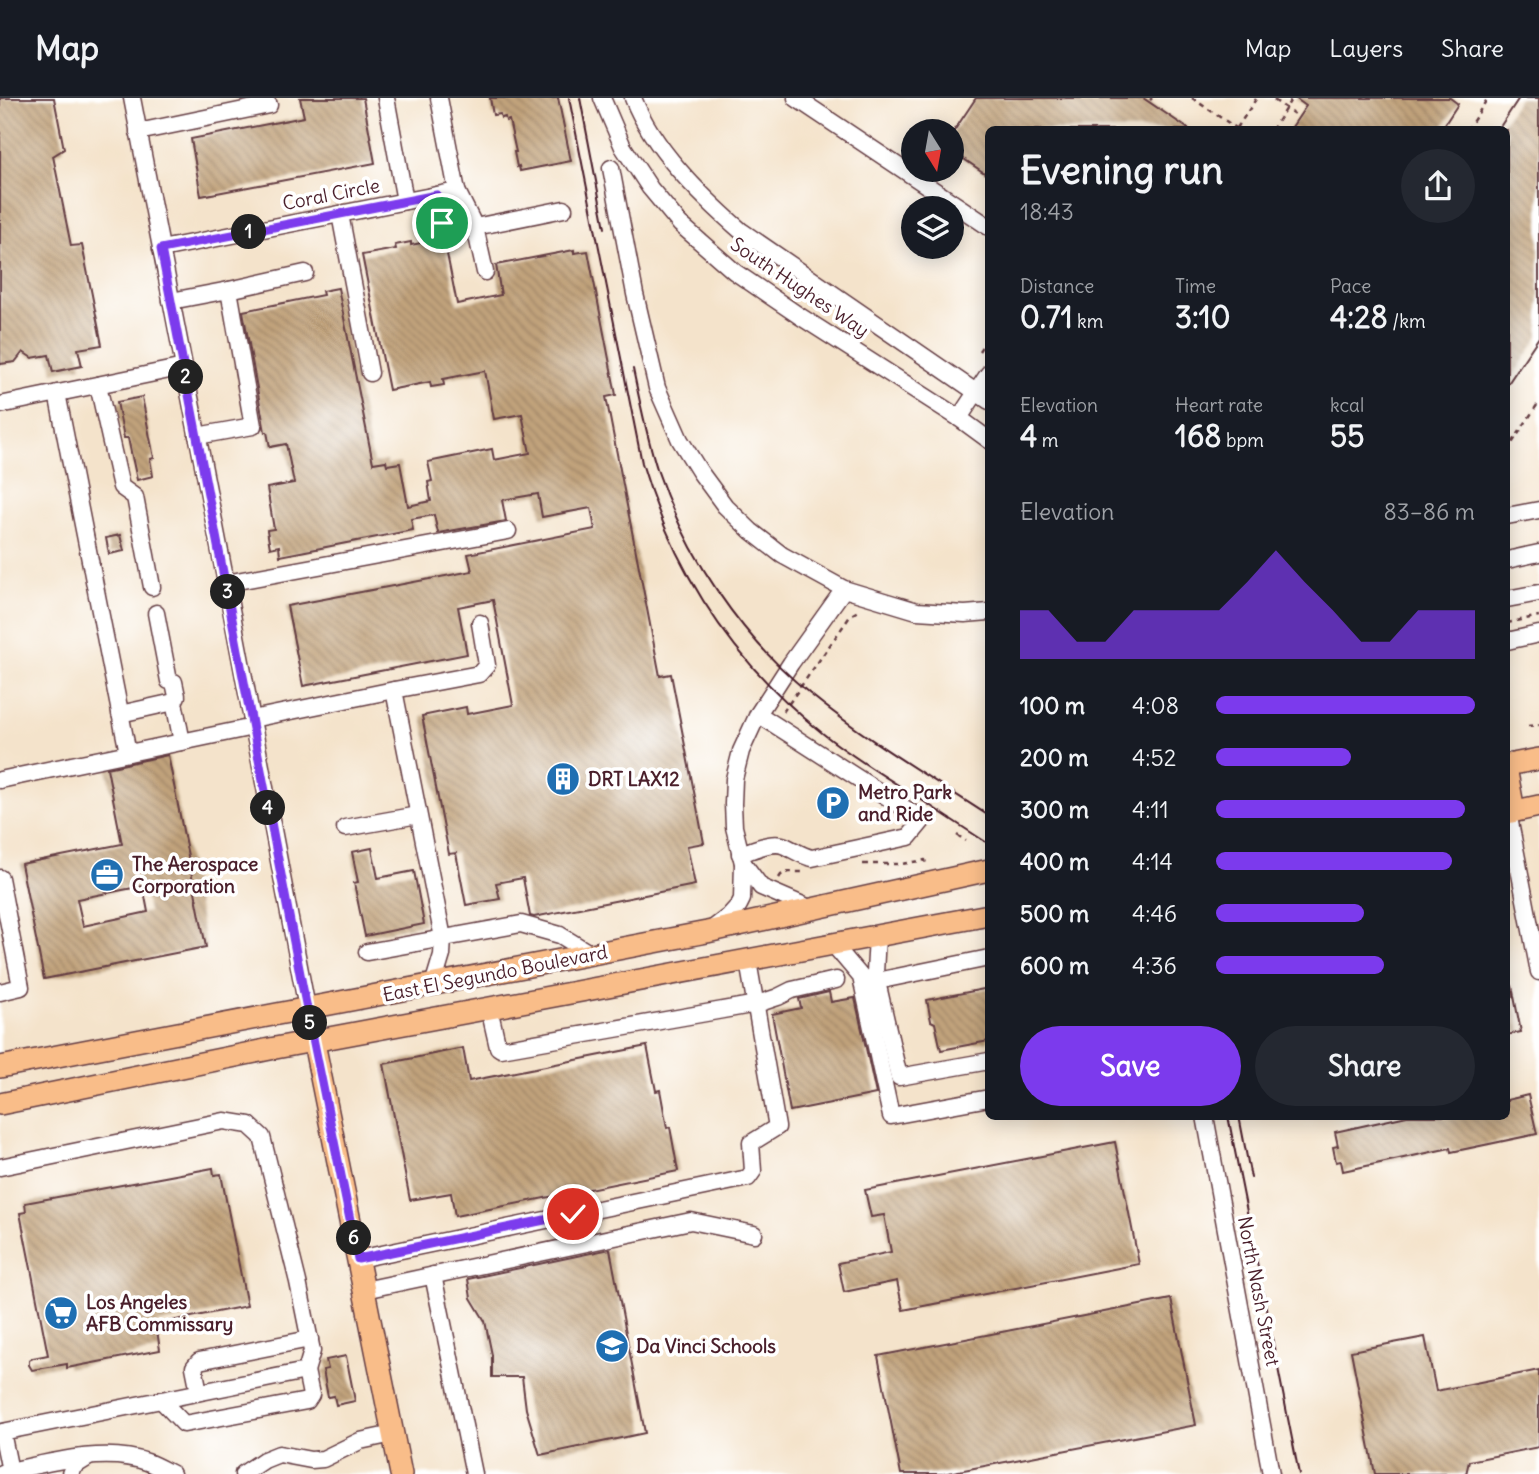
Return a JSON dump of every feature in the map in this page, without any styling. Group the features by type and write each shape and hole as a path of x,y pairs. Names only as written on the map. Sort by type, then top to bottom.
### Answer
{"main road":[{"path":"1510,764 1539,759"},
{"path":"1510,812 1539,806"},
{"name":"East El Segundo Boulevard","path":"0,1067 707,932 985,871"},
{"name":"East El Segundo Boulevard","path":"0,1104 489,1007 985,916"},
{"path":"307,1008 401,1474"}],"street":[{"path":"132,98 307,1008"},
{"path":"386,98 405,201"},
{"path":"439,98 457,191 475,227 485,272"},
{"name":"South Hughes Way","path":"602,98 624,147 650,188 680,224 735,272 985,437"},
{"name":"South Hughes Way","path":"633,98 655,137 685,177 740,230 982,397"},
{"path":"796,98 985,224"},
{"path":"138,132 268,105"},
{"path":"611,169 635,294 657,388 680,440 725,506 782,555 844,589 917,611 985,612"},
{"name":"Coral Circle","path":"161,249 457,191"},
{"path":"437,195 444,233"},
{"path":"475,227 564,209"},
{"path":"340,214 370,373"},
{"path":"171,300 305,273"},
{"path":"197,436 253,426 229,290"},
{"path":"0,405 184,368"},
{"path":"98,385 121,487 135,497 152,587"},
{"path":"57,393 120,714 123,754"},
{"path":"959,418 982,397"},
{"path":"1510,515 1539,510"},
{"path":"226,583 509,531"},
{"path":"1510,559 1539,553"},
{"path":"707,932 729,916 742,899 741,858 734,827 734,779 741,751 758,714 844,589"},
{"path":"1510,598 1539,593"},
{"path":"156,613 169,681 164,685 167,699 174,702"},
{"path":"0,780 182,742 394,690 479,674 487,665 480,623"},
{"path":"1510,640 1539,634"},
{"path":"394,690 443,937 442,956 433,985"},
{"path":"120,714 174,702"},
{"path":"174,702 182,742"},
{"path":"741,858 782,844 812,858 909,837 923,820 758,714"},
{"path":"1510,812 1539,972"},
{"path":"345,828 418,815"},
{"path":"741,858 761,887 812,909"},
{"path":"0,878 21,987 0,992"},
{"path":"367,952 521,924 560,935 591,954"},
{"path":"877,936 875,973 899,1077 985,1062"},
{"path":"833,944 861,977 891,1116 985,1099"},
{"path":"877,981 985,959"},
{"path":"358,1259 748,1178 752,1171 751,1143 777,1127 748,961"},
{"path":"489,1007 498,1047 501,1049 757,1004 792,990 836,980"},
{"name":"North Nash Street","path":"1206,1120 1266,1473"},
{"path":"0,1167 224,1121 249,1125 262,1136 310,1339 312,1351 306,1371 311,1395 307,1401 184,1424 161,1400"},
{"path":"364,1290 691,1221 754,1234"},
{"path":"433,1275 474,1474"},
{"path":"199,1392 194,1367 199,1361 310,1339"},
{"path":"158,1474 131,1467 120,1457 91,1456 5,1472 1,1427 161,1400 306,1371"},
{"path":"298,1474 304,1466 360,1441 393,1434"},
{"path":"243,1474 279,1454 311,1460 323,1459"},
{"path":"70,1474 73,1467 91,1456"},
{"path":"131,1467 145,1461 172,1474"}],"path":[{"path":"1192,98 1234,126"},
{"path":"1469,126 1487,99 1482,98"},
{"path":"1240,126 1256,99"},
{"path":"1274,126 1292,99"},
{"path":"1274,100 1297,116"},
{"path":"979,351 985,342"},
{"path":"1510,446 1539,402"},
{"path":"775,724 851,615 858,611"},
{"path":"1510,622 1539,616"},
{"path":"1528,726 1539,724"},
{"path":"957,835 966,841"},
{"path":"863,864 902,864 925,860 928,868"},
{"path":"775,884 780,875 810,872 800,866"}],"building":[{"path":"0,98 54,98 64,149 53,156 71,246 82,245 102,345 78,349 82,366 53,372 49,355 32,358 23,352 15,362 0,364"},
{"path":"300,98 363,98 375,163 201,196 191,139 304,117"},
{"path":"490,98 558,98 571,161 520,171 509,120 501,118 500,114 493,115"},
{"path":"976,98 1143,98 1184,126 985,126 985,173 964,159 962,119"},
{"path":"1295,98 1450,98 1458,104 1444,126 1293,126 1306,106"},
{"path":"1519,98 1539,98 1539,337 1510,380 1510,126 1501,126"},
{"path":"436,240 445,244 457,304 501,295 496,265 574,250 574,253 588,251 616,395 606,397 660,676 671,674 704,843 687,846 695,885 534,917 530,916 523,878 496,883 500,899 466,905 456,853 449,854 422,716 466,707 467,714 513,705 493,600 458,607 467,654 303,686 287,606 472,571 468,554 595,529 591,508 542,517 538,494 502,500 506,521 438,533 434,515 411,519 413,530 280,556 279,546 270,548 267,530 274,529 267,488 294,483 286,444 270,447 265,432 243,311 323,295 322,291 338,288 373,463 400,463 408,506 431,501 428,482 432,481 428,462 492,449 494,460 530,453 522,414 494,419 485,371 443,379 444,385 431,387 430,382 389,390 362,255 396,249 395,245"},
{"path":"142,397 154,458 150,459 153,476 137,480 128,438 124,438 117,402"},
{"path":"120,535 124,551 109,554 106,538"},
{"name":"The Aerospace Corporation","path":"168,755 206,947 44,979 21,864 122,844 107,768","holes":["143,886 148,912 83,926 77,899"]},
{"path":"372,848 378,878 414,871 424,924 365,936 354,883 358,882 352,852"},
{"path":"1510,986 1521,1032 1510,1034"},
{"path":"985,989 985,1042 941,1050 927,1000"},
{"path":"829,992 831,1002 855,998 876,1094 790,1111 772,1014 801,1008 799,999"},
{"path":"647,1046 656,1091 660,1090 667,1128 670,1127 678,1171 455,1216 451,1193 410,1200 384,1064 463,1048 469,1081"},
{"path":"1528,1095 1537,1134 1451,1152 1450,1148 1343,1171 1341,1161 1336,1162 1333,1147 1338,1146 1335,1132 1389,1120 1510,1120 1510,1099"},
{"path":"1115,1142 1139,1264 903,1310 897,1281 844,1292 838,1263 891,1252 884,1215 871,1217 865,1190"},
{"path":"213,1168 214,1175 221,1174 247,1306 156,1324 160,1350 67,1368 67,1364 32,1370 29,1360 48,1355 20,1213 26,1212 25,1203"},
{"path":"610,1249 645,1433 540,1455 526,1409 522,1377 492,1377 492,1355 485,1321 471,1298 468,1279"},
{"path":"1171,1299 1196,1425 943,1474 901,1474 878,1356"},
{"path":"1425,1337 1436,1391 1539,1370 1539,1447 1469,1461 1466,1474 1375,1474 1351,1351"},
{"path":"346,1356 355,1401 336,1405 334,1396 328,1397 323,1370 328,1369 326,1360"}],"tram line":[{"path":"569,98 642,463 655,503 689,577 734,644 789,705 853,756 985,841"},
{"path":"580,98 605,228"},
{"path":"633,369 650,446 670,503 700,564 739,620 784,671 830,710 985,813"},
{"path":"1229,1120 1299,1474"},
{"path":"1240,1120 1251,1178"}],"place":[{"name":"DRT LAX12","path":"563,779"},
{"name":"Metro Park and Ride","path":"833,803"},
{"name":"The Aerospace Corporation","path":"107,875"},
{"name":"Los Angeles AFB Commissary","path":"61,1313"},
{"name":"Da Vinci Schools","path":"612,1346"}],"route":[{"path":"442,223 437,195 161,249 302,984 358,1259 573,1214"}]}
